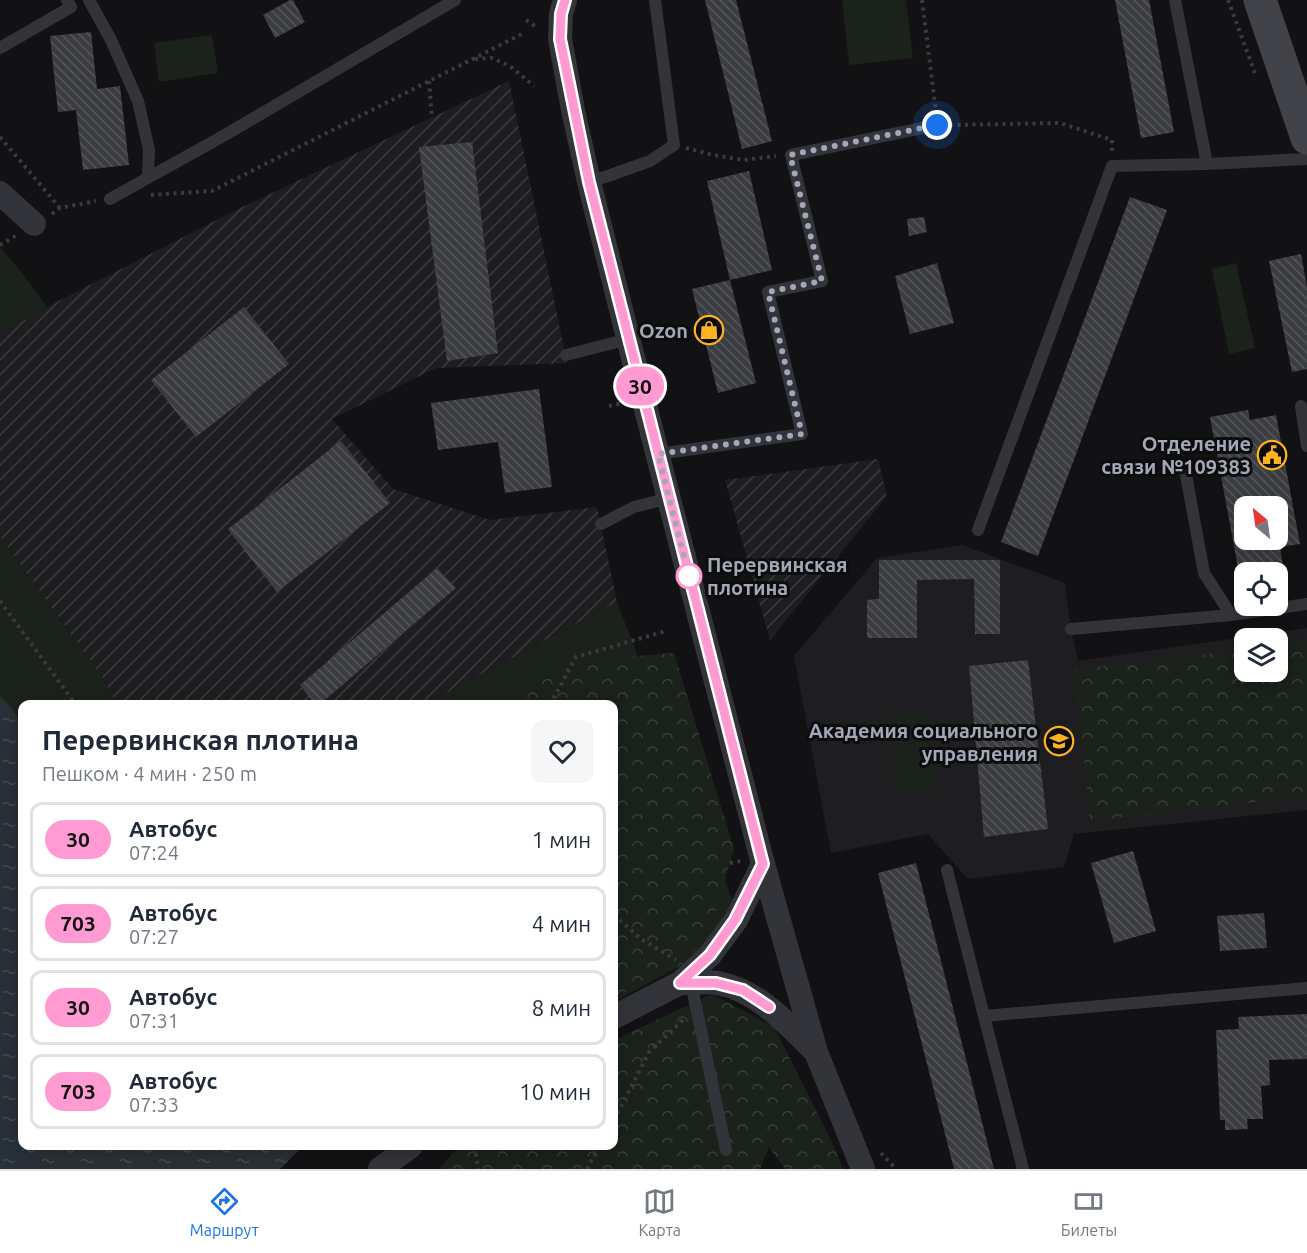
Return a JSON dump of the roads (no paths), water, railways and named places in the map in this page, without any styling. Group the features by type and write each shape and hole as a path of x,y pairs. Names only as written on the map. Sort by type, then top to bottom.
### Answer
{"main road":[{"path":"1260,0 1307,138"}],"street":[{"path":"565,0 561,14 560,39 589,182 669,498 763,864 816,1052 863,1169"},
{"path":"0,193 34,224"},
{"path":"618,1015 684,976 710,955 735,920 763,864"},
{"path":"684,976 743,990 769,1007 816,1052"},
{"path":"380,1169 406,1150"}],"lane":[{"path":"0,48 69,4 84,0"},
{"path":"89,0 111,40 138,101 149,150 148,177"},
{"path":"110,199 225,135 455,0"},
{"path":"589,182 650,161 674,145 655,0"},
{"path":"1174,0 1207,164"},
{"path":"658,454 802,434 768,292 822,281 790,155 937,125"},
{"path":"978,530 1112,166 1307,159"},
{"path":"566,355 629,339"},
{"path":"1301,406 1307,446"},
{"path":"1186,475 1204,573 1231,615"},
{"path":"601,524 634,507 669,498"},
{"path":"1071,629 1231,615 1307,604"},
{"path":"947,870 1023,1169"},
{"path":"684,976 696,1006 726,1150"},
{"path":"984,1016 1307,988"}],"water":[{"path":"0,696 18,718 18,1150 299,1150 280,1169 0,1169"}],"place":[{"name":"Ozon","path":"709,330"},
{"name":"Отделение связи №109383","path":"1272,455"},
{"name":"Перервинская плотина","path":"689,576"},
{"name":"Академия социального управления","path":"1059,741"}]}
